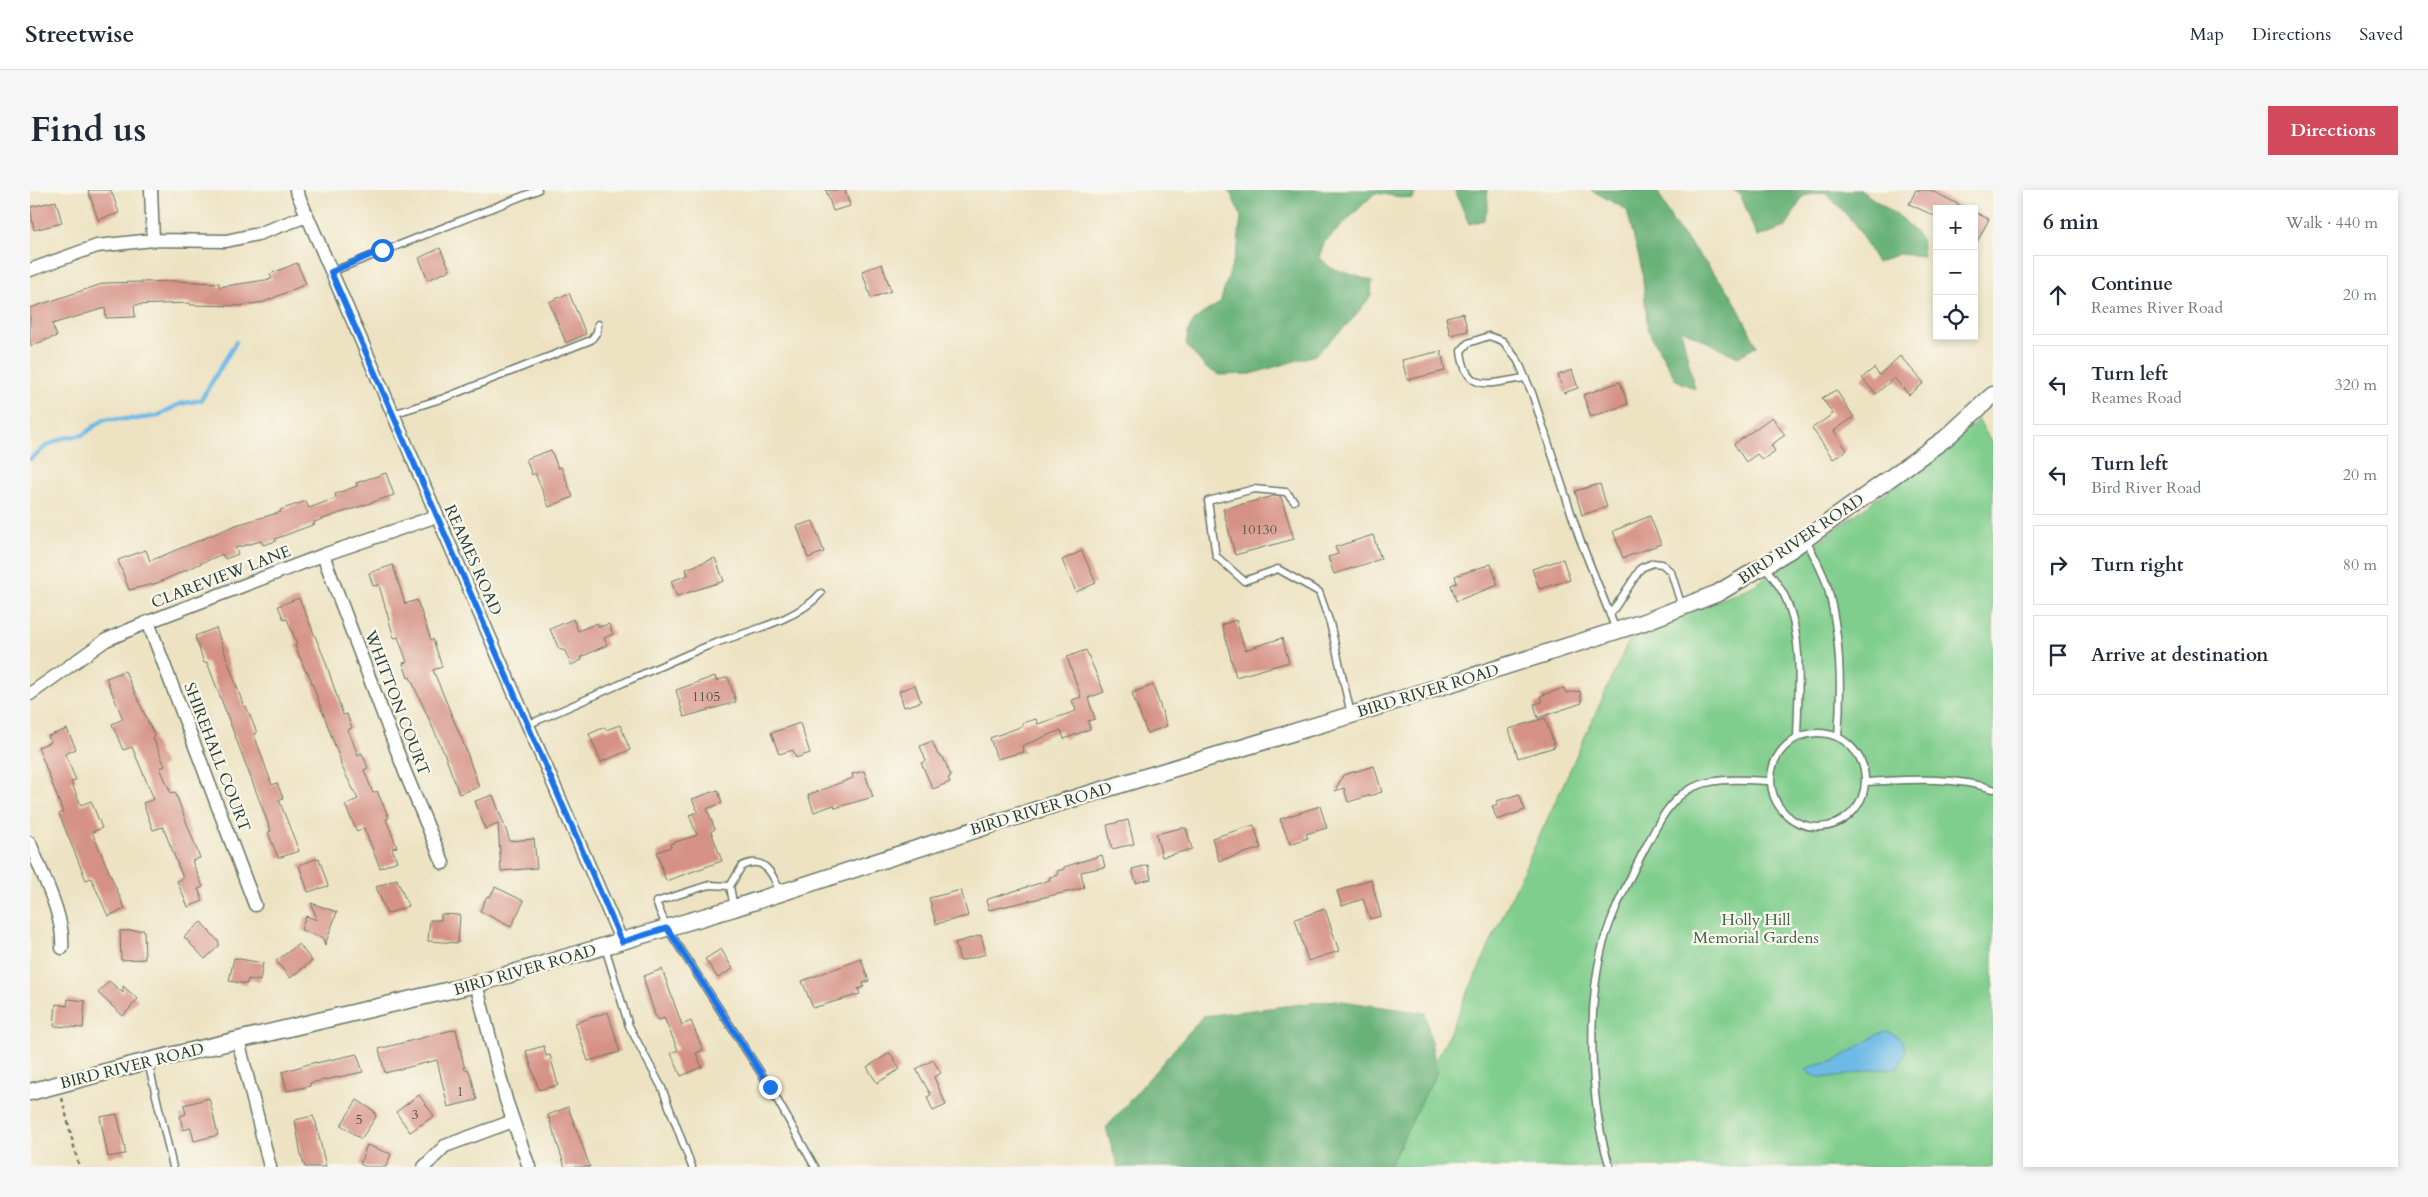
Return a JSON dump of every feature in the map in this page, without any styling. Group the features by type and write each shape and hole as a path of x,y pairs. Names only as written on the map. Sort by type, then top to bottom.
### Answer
{"street":[{"path":"151,190 153,240"},
{"name":"REAMES ROAD","path":"296,190 622,942"},
{"path":"30,270 97,246 153,240 226,240 258,234 307,216"},
{"name":"BIRD RIVER ROAD","path":"30,1092 238,1040 476,984 605,947 734,908 1049,806 1351,715 1616,632 1683,608 1732,585 1806,540 1946,438 1993,395"},
{"name":"CLAREVIEW LANE","path":"30,694 106,640 323,555 436,516"},
{"name":"WHITTON COURT","path":"323,555 405,772 443,862"},
{"name":"SHIREHALL COURT","path":"148,622 255,905"},
{"path":"30,843 59,921 63,935 62,948"},
{"path":"476,984 513,1121 529,1167"},
{"path":"238,1040 270,1167"},
{"path":"424,1167 446,1146 513,1121"}],"lane":[{"path":"331,272 538,190"},
{"path":"393,414 444,398 591,340 597,332 598,324"},
{"path":"1524,378 1473,381 1468,377 1463,368 1461,351 1468,342 1488,336 1503,341 1518,360 1524,378 1532,393 1579,537 1616,632"},
{"path":"1294,501 1286,492 1254,489 1208,501 1216,556 1244,580 1278,569 1320,592 1330,623 1351,715"},
{"path":"1806,540 1827,584 1839,643 1841,693 1838,737"},
{"path":"1610,615 1641,568 1653,564 1662,564 1671,572 1683,608"},
{"path":"1764,566 1778,584 1792,614 1799,682 1797,738"},
{"path":"527,725 704,648 797,612 813,602 821,593"},
{"path":"1817,732 1838,737 1854,749 1861,760 1865,782 1862,798 1847,817 1837,823 1817,827 1793,820 1778,807 1773,796 1770,780 1772,767 1777,756 1784,747 1797,738 1817,732"},
{"path":"1610,1167 1601,1130 1596,1085 1593,1016 1601,952 1618,902 1652,836 1679,797 1695,787 1710,782 1770,780"},
{"path":"1865,782 1952,780 1972,783 1993,790"},
{"path":"734,908 730,886 742,866 756,862 764,865 770,871 781,893"},
{"path":"730,886 709,885 656,902 667,928 770,1087 815,1167"},
{"path":"605,947 629,1026 662,1088 692,1167"},
{"path":"148,1062 173,1167"}],"path":[{"path":"58,1084 79,1167"}],"green space":[{"path":"1229,190 1416,190 1413,199 1375,193 1324,243 1319,257 1331,268 1372,281 1371,296 1350,322 1315,355 1251,374 1220,375 1206,368 1186,345 1187,336 1196,319 1220,303 1238,246 1241,216"},
{"path":"1455,190 1487,190 1488,206 1484,220 1469,224"},
{"path":"1591,190 1657,190 1674,224 1731,294 1757,346 1738,357 1681,329 1695,389 1676,380 1648,330 1642,270 1627,210"},
{"path":"1733,190 1860,190 1903,219 1921,239 1923,256 1898,254 1877,263 1856,225 1825,192 1803,196 1786,227 1757,237 1741,196"},
{"name":"Holly Hill Memorial Gardens","path":"1978,420 1993,444 1993,1167 1388,1167 1631,636 1753,586 1825,537 1953,442"},
{"path":"1335,1000 1425,1013 1437,1071 1389,1167 1118,1167 1106,1128 1203,1016"}],"water":[{"path":"1888,1032 1900,1039 1905,1047 1906,1051 1898,1067 1830,1077 1812,1075 1806,1070 1810,1067 1835,1061 1879,1034"}],"building":[{"path":"88,190 111,190 119,213 98,220"},
{"path":"826,190 845,190 850,206 833,211"},
{"path":"1916,190 1930,190 1960,205 1933,205 1933,215 1909,204"},
{"path":"56,201 62,223 34,230 30,207"},
{"path":"1978,214 1989,219 1978,240"},
{"path":"440,248 450,270 428,280 419,258"},
{"path":"297,263 306,284 264,302 239,306 190,305 190,303 134,305 135,317 106,318 105,308 52,324 57,336 30,346 30,308 105,283 175,281 219,283 219,287 272,279 270,274"},
{"path":"882,264 891,291 871,298 862,271"},
{"path":"569,293 586,334 566,343 549,302"},
{"path":"1463,313 1468,331 1450,335 1446,317"},
{"path":"1441,351 1445,371 1407,380 1402,360"},
{"path":"1900,356 1924,383 1909,395 1894,378 1876,394 1862,378 1874,368 1879,375"},
{"path":"1572,370 1578,388 1564,393 1558,375"},
{"path":"1620,382 1628,404 1591,417 1583,395"},
{"path":"1836,390 1854,417 1834,431 1847,450 1833,459 1812,428 1833,414 1822,398"},
{"path":"1772,417 1785,435 1771,445 1775,451 1762,460 1757,454 1746,462 1734,444"},
{"path":"551,450 558,468 561,467 573,497 549,507 535,473 532,475 526,459"},
{"path":"386,473 394,495 314,522 315,524 275,539 276,541 263,545 261,541 235,548 238,554 225,559 222,554 157,583 129,590 118,560 146,550 150,561 236,525 281,512 280,510 306,501 309,508 336,498 335,494 357,486 356,483"},
{"path":"1600,484 1607,507 1582,515 1575,491"},
{"path":"1274,496 1281,497 1294,539 1235,555 1223,509"},
{"path":"1650,516 1661,544 1623,558 1613,531"},
{"path":"813,521 824,552 808,558 797,526"},
{"path":"1373,535 1381,559 1334,574 1328,557 1338,554 1335,547"},
{"path":"1082,551 1096,583 1076,592 1062,560"},
{"path":"715,558 724,581 677,596 671,581 688,575 686,569"},
{"path":"1563,559 1570,580 1539,589 1532,569"},
{"path":"1491,564 1498,585 1456,601 1451,585 1457,583 1455,576"},
{"path":"393,565 405,604 417,600 431,640 433,639 442,667 433,670 465,747 479,787 459,794 445,755 410,677 408,678 403,663 407,662 398,637 394,638 379,585 373,586 369,573"},
{"path":"299,598 325,660 343,715 347,714 352,728 348,730 358,755 362,753 368,768 364,770 373,793 377,791 389,818 386,819 397,847 392,848 397,861 380,868 364,828 357,832 345,805 358,799 340,763 287,619 284,620 278,606"},
{"path":"573,619 578,631 597,623 599,627 609,624 613,634 604,638 607,645 581,657 582,660 571,665 565,651 559,649 550,629"},
{"path":"1236,620 1245,650 1282,638 1289,662 1236,677 1222,625"},
{"path":"216,628 244,707 246,706 257,733 254,734 272,785 277,783 283,798 279,800 299,851 278,858 268,832 271,831 207,662 204,663 195,636"},
{"path":"1086,650 1104,692 1088,698 1095,719 1088,721 1090,729 1064,739 1061,730 1022,746 1024,752 997,759 990,738 1023,726 1022,723 1036,719 1038,724 1076,711 1072,700 1081,697 1067,657"},
{"path":"125,671 155,737 153,738 165,766 160,768 171,793 175,792 200,858 192,861 203,887 198,889 203,901 188,907 177,881 183,878 163,827 153,830 143,803 154,799 132,747 123,750 112,724 123,719 106,678"},
{"path":"715,676 716,681 728,677 736,702 684,717 676,690"},
{"path":"915,685 921,702 904,707 899,691"},
{"path":"1153,685 1167,726 1147,733 1132,693"},
{"path":"1564,688 1566,693 1580,691 1582,703 1538,718 1534,704 1542,702 1540,696"},
{"path":"1545,718 1555,747 1518,758 1509,729"},
{"path":"800,723 810,753 796,758 793,750 779,754 771,733"},
{"path":"620,725 630,750 601,762 589,734 605,727 606,730"},
{"path":"67,729 76,749 65,754 76,780 71,782 81,805 91,801 102,828 92,832 125,909 108,916 91,878 86,880 59,814 63,812 38,747 51,742 48,736"},
{"path":"932,741 938,755 943,757 951,776 948,778 950,782 933,789 921,763 926,761 920,746"},
{"path":"1374,766 1382,792 1348,802 1344,788 1335,791 1343,775"},
{"path":"864,771 873,797 835,808 834,805 814,812 808,795 853,778 852,774"},
{"path":"718,790 722,803 707,809 715,829 711,831 722,861 666,881 657,852 671,847 670,844 697,835 689,815 698,812 692,799"},
{"path":"1519,794 1525,810 1497,820 1492,806 1498,804 1497,801"},
{"path":"493,795 510,841 534,839 537,868 501,871 498,824 485,829 475,801"},
{"path":"1320,806 1327,828 1306,834 1308,838 1290,844 1280,819"},
{"path":"1128,820 1134,844 1112,849 1107,825"},
{"path":"1254,825 1261,848 1219,861 1212,838"},
{"path":"1186,828 1192,849 1162,857 1156,834"},
{"path":"1102,855 1105,867 1081,872 1084,888 989,910 986,901 988,899 1050,880 1049,877 1058,875 1057,871 1064,869 1064,867"},
{"path":"319,858 328,886 308,892 299,865"},
{"path":"1148,865 1151,879 1136,883 1132,869"},
{"path":"397,879 408,906 387,914 376,887"},
{"path":"1371,879 1381,916 1370,919 1363,899 1342,906 1337,891"},
{"path":"495,887 524,901 511,927 480,911 487,896 490,897"},
{"path":"961,890 968,916 936,924 929,898"},
{"path":"311,903 337,912 325,945 323,938 301,930 306,916 317,920"},
{"path":"1325,909 1339,951 1308,961 1295,919"},
{"path":"441,914 460,915 458,943 428,941 430,920 441,920"},
{"path":"201,922 219,942 219,946 205,959 184,937"},
{"path":"144,930 145,959 121,960 120,931"},
{"path":"981,935 986,954 960,961 955,943"},
{"path":"299,944 312,961 290,978 276,961"},
{"path":"721,949 733,969 718,978 705,959"},
{"path":"234,958 263,963 260,981 248,979 247,984 229,981"},
{"path":"861,959 869,981 863,983 864,987 858,989 860,994 813,1008 802,981"},
{"path":"662,969 682,1025 691,1021 703,1050 696,1053 702,1067 681,1076 671,1053 678,1050 664,1018 659,1020 655,1015 644,980 644,976"},
{"path":"109,981 123,993 123,986 138,999 123,1016 98,993"},
{"path":"68,999 85,1001 83,1028 54,1026 56,1004 67,1006"},
{"path":"608,1012 620,1052 588,1061 575,1023"},
{"path":"456,1029 465,1070 468,1069 471,1076 477,1100 448,1107 437,1060 385,1073 379,1049"},
{"path":"544,1046 546,1056 550,1055 558,1085 539,1090 526,1051"},
{"path":"890,1053 900,1069 877,1083 867,1067"},
{"path":"357,1054 363,1072 310,1083 310,1086 287,1091 282,1072 316,1062"},
{"path":"933,1060 941,1073 934,1077 946,1105 933,1111 927,1097 931,1095 916,1069"},
{"path":"419,1095 434,1116 410,1132 396,1112"},
{"path":"209,1098 218,1135 194,1141 191,1128 183,1130 180,1116 186,1114 184,1105"},
{"path":"357,1100 374,1111 376,1117 361,1139 341,1125"},
{"path":"568,1107 590,1167 565,1167 548,1115"},
{"path":"117,1114 125,1154 108,1157 100,1117"},
{"path":"313,1116 326,1167 305,1167 301,1155 295,1120"},
{"path":"367,1145 391,1154 386,1167 366,1167 360,1164"}],"waterway":[{"path":"30,459 48,445 63,438 83,435 104,419 136,419 157,416 180,404 201,400 236,342"}],"route":[{"path":"382,250 331,272 622,942 667,928 770,1087"}]}
